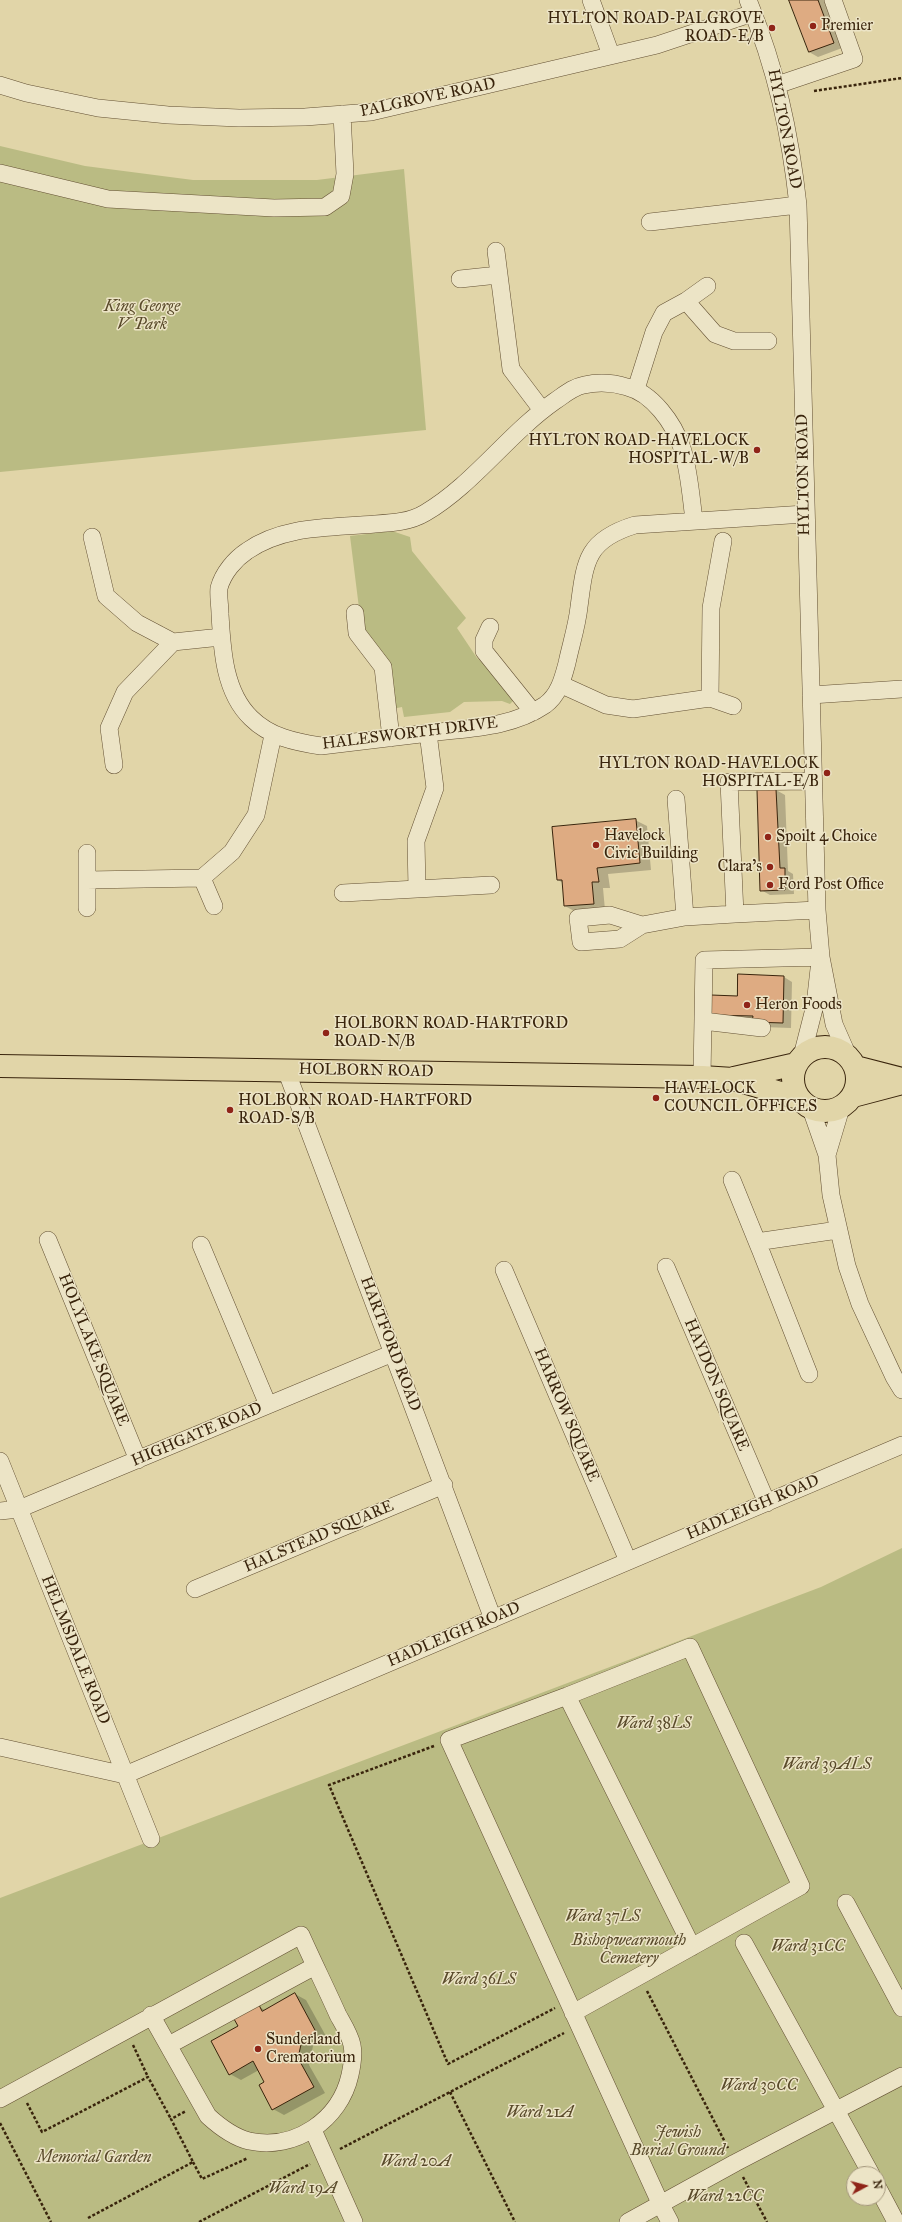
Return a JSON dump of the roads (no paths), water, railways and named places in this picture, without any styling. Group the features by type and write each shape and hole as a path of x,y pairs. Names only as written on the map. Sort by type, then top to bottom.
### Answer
{"main road":[{"path":"902,1079 851,1061 837,1049 825,1046 812,1049 799,1060 792,1075 793,1087 804,1104 826,1112 847,1102 902,1083"},
{"name":"HOLBORN ROAD","path":"733,1079 799,1060"},
{"path":"847,1102 857,1082 851,1061"},
{"name":"HOLBORN ROAD","path":"0,1066 702,1077 733,1079 804,1104"}],"street":[{"path":"591,0 611,56"},
{"path":"778,85 854,59 833,0"},
{"name":"PALGROVE ROAD","path":"0,84 26,93 98,108 168,115 240,118 371,112 430,100 657,45 751,6"},
{"name":"HYLTON ROAD","path":"751,6 770,57 778,85 792,156 798,205 812,781 817,910 821,957 834,1024 851,1061"},
{"path":"0,173 108,199 274,208 325,207 341,196 345,174 342,114"},
{"path":"650,222 798,205"},
{"path":"496,251 511,369 542,410"},
{"path":"460,279 498,275"},
{"path":"636,389 654,332 664,313 686,301 707,286"},
{"path":"686,301 715,334 734,341 768,341"},
{"name":"HALESWORTH DRIVE","path":"694,520 683,448 672,426 658,406 636,389 614,384 585,384 572,389 542,410 446,499 423,514 400,522 294,532 271,537 246,552 230,567 219,588 221,637 226,671 234,694 250,718 273,735 299,743 321,746 491,727 525,716 547,704 562,685 579,608 583,574 591,554 602,540 616,531 635,525 805,514"},
{"path":"92,537 106,596 137,623 173,642 221,637"},
{"path":"710,698 711,608 723,541"},
{"path":"355,612 357,633 384,667 390,738"},
{"path":"490,627 484,640 484,652 533,712"},
{"path":"114,765 109,728 125,692 173,642"},
{"path":"562,685 606,705 634,709 710,698 733,706"},
{"path":"811,695 902,689"},
{"path":"417,888 416,841 435,788 428,733"},
{"path":"87,880 202,878 232,852 256,815 273,735"},
{"path":"736,914 729,782 812,781"},
{"path":"676,799 685,917"},
{"path":"87,853 87,908"},
{"path":"202,878 214,906"},
{"path":"343,893 491,885"},
{"path":"642,925 685,917 817,910"},
{"path":"702,1077 704,960 821,957"},
{"name":"HYLTON ROAD","path":"799,1060 815,1005 821,957"},
{"path":"703,1021 762,1028"},
{"name":"HARTFORD ROAD","path":"286,1070 444,1485 493,1619"},
{"path":"827,1155 847,1102"},
{"path":"804,1104 827,1155 831,1195 838,1230 860,1304 894,1377 902,1390"},
{"path":"732,1180 809,1374"},
{"path":"760,1249 763,1241 838,1230"},
{"name":"HOLYLAKE SQUARE","path":"48,1240 138,1460"},
{"path":"201,1245 268,1405"},
{"name":"HAYDON SQUARE","path":"666,1267 766,1503"},
{"name":"HARROW SQUARE","path":"504,1270 628,1561"},
{"name":"HIGHGATE ROAD","path":"0,1511 19,1509 393,1353"},
{"name":"HADLEIGH ROAD","path":"125,1775 902,1445"},
{"name":"HELMSDALE ROAD","path":"0,1461 151,1839"},
{"name":"HALSTEAD SQUARE","path":"194,1589 444,1485"},
{"path":"573,2013 801,1886 690,1647 567,1696 449,1740 573,2013 661,2205 670,2222"},
{"path":"567,1696 692,1947"},
{"path":"0,1746 125,1775"},
{"path":"846,1903 902,2008"},
{"path":"0,2099 151,2015 301,1935 352,2045 352,2059 347,2088 340,2102 331,2114 313,2130 292,2138 272,2142 250,2141 237,2137 220,2127 208,2116 151,2015"},
{"path":"744,1943 867,2166"},
{"path":"169,2045 315,1966"},
{"path":"628,2222 735,2163 902,2076"},
{"path":"313,2130 354,2222"},
{"path":"886,2203 896,2222"}],"place":[{"name":"Premier","path":"813,26"},
{"name":"HYLTON ROAD-PALGROVE ROAD-E/B","path":"772,28"},
{"name":"HYLTON ROAD-HAVELOCK HOSPITAL-W/B","path":"757,450"},
{"name":"HYLTON ROAD-HAVELOCK HOSPITAL-E/B","path":"827,773"},
{"name":"Spoilt 4 Choice","path":"768,837"},
{"name":"Havelock Civic Building","path":"596,845"},
{"name":"Clara's","path":"770,867"},
{"name":"Ford Post Office","path":"770,885"},
{"name":"Heron Foods","path":"747,1005"},
{"name":"HOLBORN ROAD-HARTFORD ROAD-N/B","path":"326,1033"},
{"name":"HAVELOCK COUNCIL OFFICES","path":"656,1098"},
{"name":"HOLBORN ROAD-HARTFORD ROAD-S/B","path":"230,1110"},
{"name":"Sunderland Crematorium","path":"258,2049"}],"park label":[{"name":"King George V Park","path":"142,316"},
{"name":"Ward 38LS","path":"654,1724"},
{"name":"Ward 39ALS","path":"827,1765"},
{"name":"Ward 37LS","path":"603,1917"},
{"name":"Ward 31CC","path":"808,1947"},
{"name":"Bishopwearmouth Cemetery","path":"629,1950"},
{"name":"Ward 36LS","path":"479,1980"},
{"name":"Ward 30CC","path":"759,2086"},
{"name":"Ward 21A","path":"540,2113"},
{"name":"Jewish Burial Ground","path":"678,2142"},
{"name":"Memorial Garden","path":"94,2158"},
{"name":"Ward 20A","path":"416,2162"},
{"name":"Ward 19A","path":"303,2189"},
{"name":"Ward 22CC","path":"725,2197"}]}
